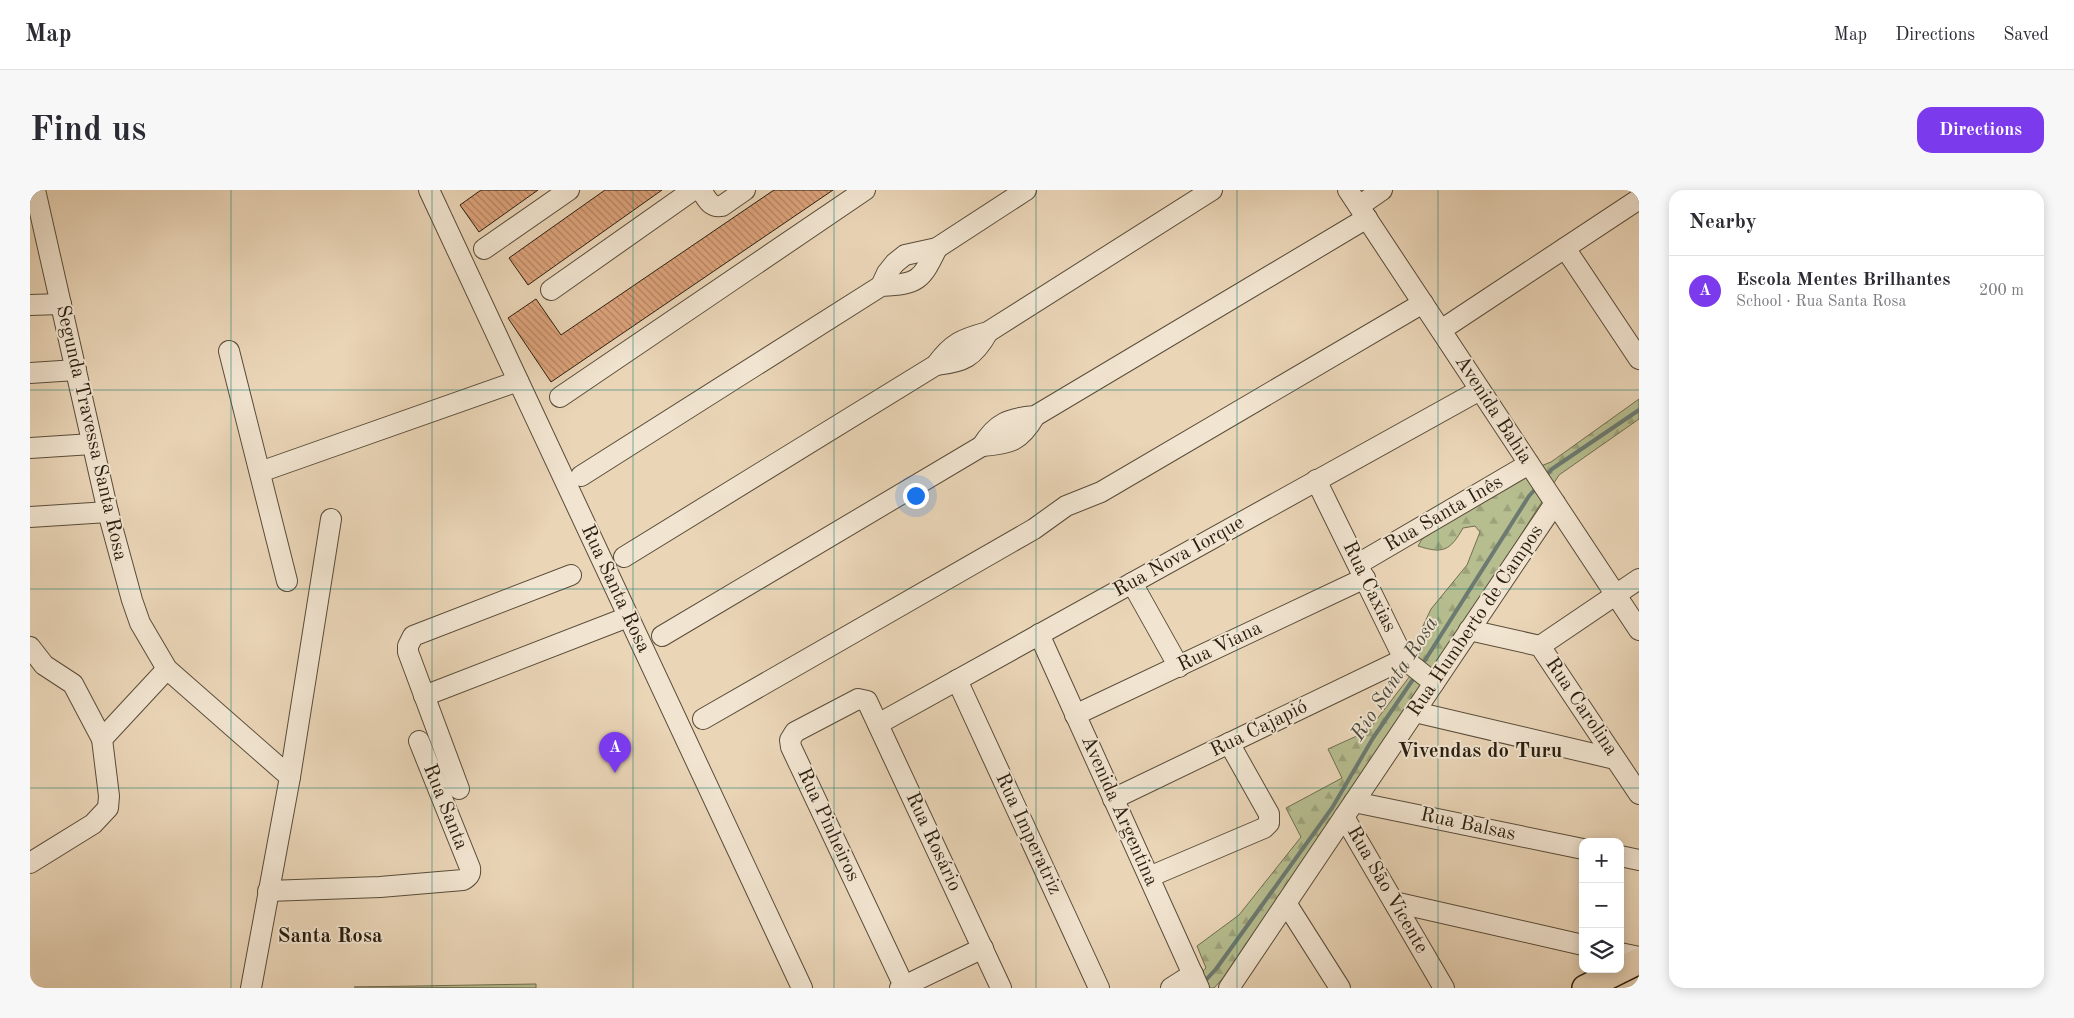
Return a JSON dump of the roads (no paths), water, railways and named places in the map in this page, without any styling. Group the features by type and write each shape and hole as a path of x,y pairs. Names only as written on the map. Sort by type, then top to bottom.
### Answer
{"main road":[{"path":"1585,988 1639,961"}],"street":[{"name":"Segunda Travessa Santa Rosa","path":"35,190 108,512 137,615 152,646 167,669 290,777"},
{"name":"Rua Santa Rosa","path":"429,190 802,988"},
{"path":"484,249 569,190"},
{"path":"551,290 693,190"},
{"path":"701,190 710,204 718,207 745,190"},
{"path":"560,398 865,190"},
{"path":"881,286 887,273 895,263 905,256 937,248 1026,190"},
{"path":"624,557 936,365 963,360 975,353 988,332 1212,190"},
{"path":"662,636 982,446 994,429 1002,423 1012,419 1035,416 1358,209 1382,190"},
{"path":"1440,330 1639,199"},
{"name":"Avenida Bahia","path":"1358,209 1419,306 1440,330 1639,630"},
{"path":"581,476 881,286 911,283 920,278 927,269 937,248"},
{"path":"1565,248 1639,359"},
{"path":"30,305 61,304"},
{"path":"703,719 1034,529 1066,506 1101,492 1419,306"},
{"path":"229,351 288,582"},
{"path":"30,373 76,370"},
{"path":"260,472 518,381"},
{"name":"Rua Nova Iorque","path":"878,724 1480,390"},
{"path":"30,448 92,444"},
{"name":"Rua Santa Inês","path":"1362,571 1532,468"},
{"name":"Rua Caxias","path":"1316,480 1406,661 1430,681"},
{"name":"Rua Humberto de Campos","path":"1229,988 1414,712 1430,681 1470,630 1551,498"},
{"path":"30,517 108,512"},
{"path":"251,988 290,777 331,519"},
{"name":"Rua Viana","path":"1075,715 1179,667 1362,571"},
{"path":"459,788 408,652 408,646 413,636 571,575"},
{"path":"1470,630 1540,646 1639,579"},
{"path":"1132,583 1179,667"},
{"path":"424,696 628,617"},
{"name":"Avenida Argentina","path":"1039,634 1196,980"},
{"name":"Rua Carolina","path":"1540,646 1639,794"},
{"path":"30,648 44,665 74,684 102,739 109,796 108,808 93,824 30,863"},
{"name":"Rua Cajapió","path":"1113,799 1406,661"},
{"path":"102,739 167,669"},
{"name":"Rua Imperatriz","path":"957,680 1099,988"},
{"name":"Rua Pinheiros","path":"862,699 858,699 795,732 790,740 902,987"},
{"name":"Rua Rosário","path":"862,699 867,701 1001,988"},
{"path":"1414,712 1616,759"},
{"name":"Rua Santa","path":"268,891 380,887 463,880 470,873 419,741"},
{"path":"1149,877 1264,828 1270,819 1229,743"},
{"name":"Rua Balsas","path":"1349,810 1579,848"},
{"name":"Rua São Vicente","path":"1349,810 1394,902 1444,988"},
{"path":"1624,857 1639,860"},
{"path":"1394,902 1579,944"},
{"path":"1286,904 1340,988"},
{"path":"902,987 983,948"},
{"path":"1624,954 1639,957"},
{"path":"1171,988 1196,980"}],"waterway":[{"name":"Rio Santa Rosa","path":"1545,477 1552,469 1639,410"},
{"name":"Rio Santa Rosa","path":"1422,665 1529,496 1538,486"},
{"name":"Rio Santa Rosa","path":"1204,982 1216,969 1332,808 1373,738 1416,675"}],"place":[{"name":"Escola Mentes Brilhantes","path":"615,773"}],"district":[{"name":"Vivendas do Turu","path":"1480,751"},
{"name":"Santa Rosa","path":"330,936"}]}
